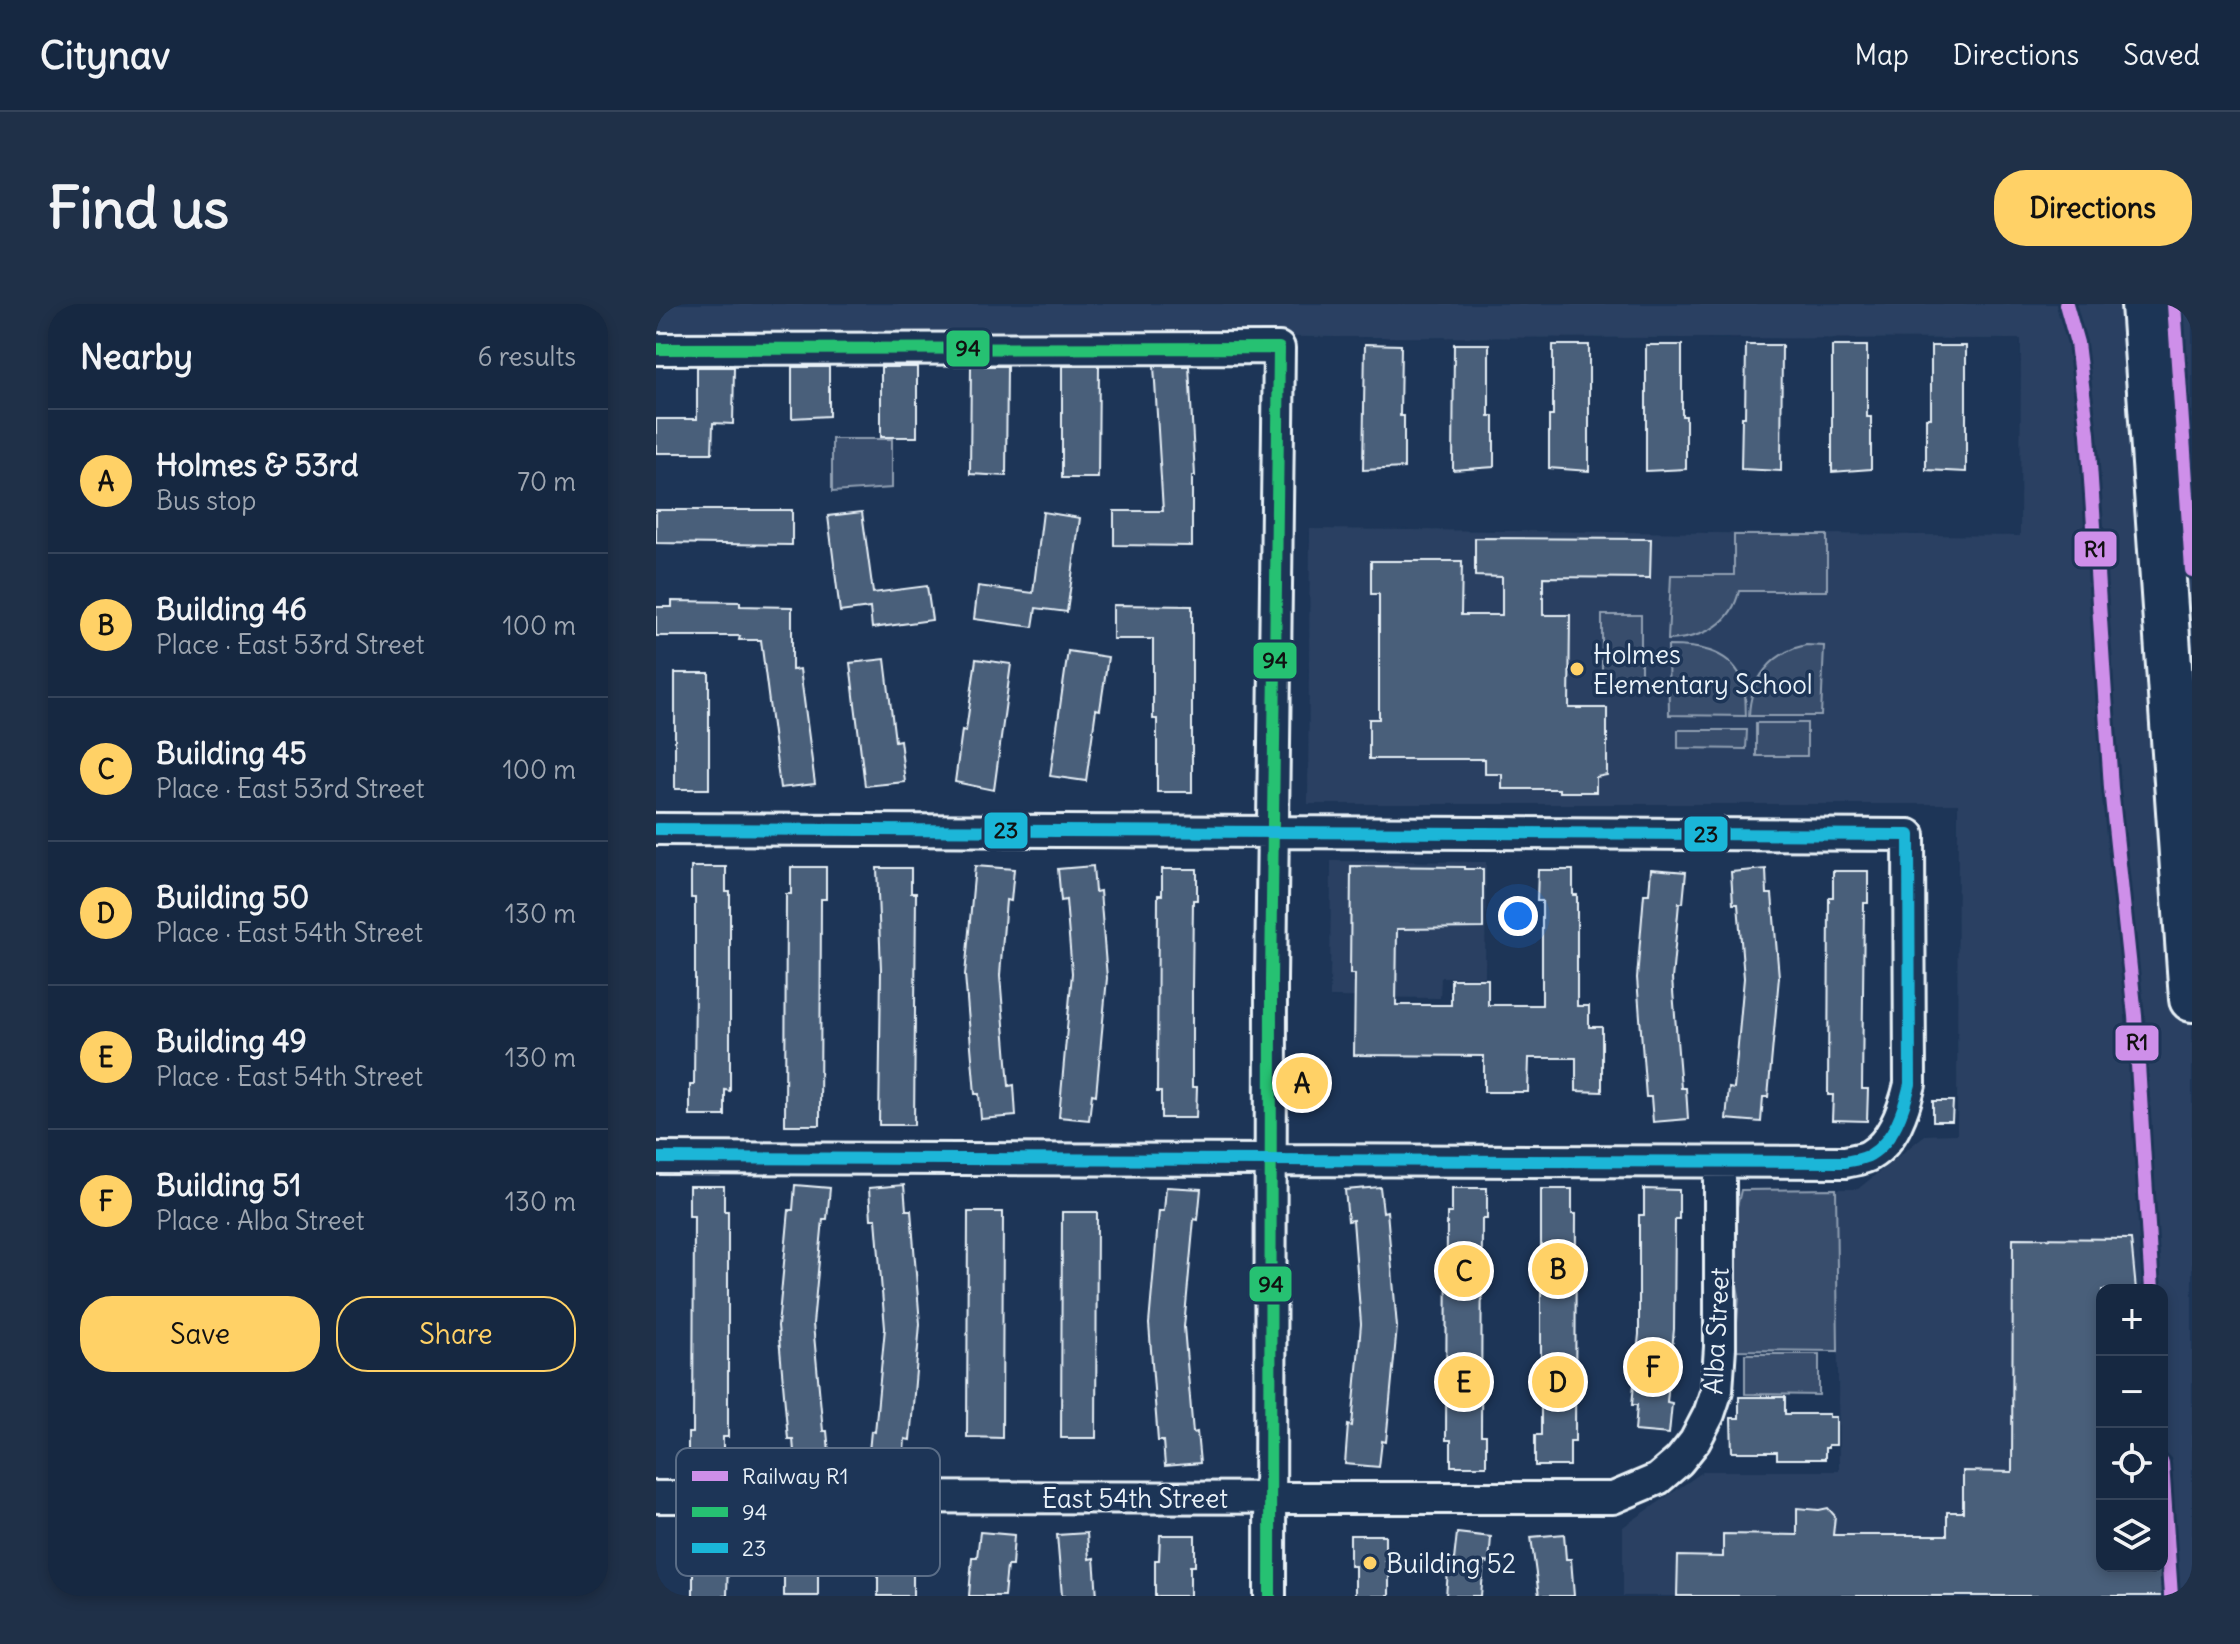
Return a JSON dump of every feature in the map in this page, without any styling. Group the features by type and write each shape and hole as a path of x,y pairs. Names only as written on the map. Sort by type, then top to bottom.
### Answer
{"main road":[{"path":"2144,304 2192,999"}],"street":[{"path":"656,349 1279,348 1273,832 1270,1596"},
{"path":"656,829 1909,835 1910,1084 1905,1104 1887,1140 1869,1156 1845,1162 656,1158"},
{"name":"Alba Street","path":"1613,1498 1658,1479 1679,1461 1695,1441 1717,1390 1720,1347 1720,1162"},
{"name":"East 54th Street","path":"656,1497 676,1497"},
{"name":"East 54th Street","path":"940,1498 1613,1498"}],"shaded area":[{"path":"656,304 2192,304 2192,1596 1623,1596 1623,1527 1704,1471 1839,1471 1836,1189 1858,1189 1925,1135 1957,1134 1958,804 1308,804 1310,529 2020,536 2021,339 656,335"},
{"path":"832,439 892,439 892,488 832,492"},
{"path":"1734,535 1827,535 1827,591 1739,591 1722,622 1692,637 1668,640 1671,575 1734,575"},
{"path":"1602,615 1641,615 1641,678 1602,677"},
{"path":"1806,645 1824,646 1821,716 1749,716 1754,691 1765,670 1783,654"},
{"path":"1668,646 1700,648 1728,660 1743,681 1746,716 1669,715"},
{"path":"1756,723 1807,723 1807,756 1756,756"},
{"path":"1678,730 1747,730 1746,749 1678,748"},
{"path":"1331,861 1486,862 1485,977 1441,977 1440,998 1330,997"},
{"path":"1836,1189 1838,1351 1735,1350 1739,1296 1735,1215 1741,1190"},
{"path":"1745,1354 1819,1354 1819,1395 1745,1394"}],"building":[{"path":"1365,344 1401,345 1400,416 1404,416 1404,468 1363,470"},
{"path":"1454,344 1489,344 1489,416 1494,416 1494,467 1453,470"},
{"path":"1553,345 1589,345 1589,471 1549,468"},
{"path":"1646,345 1682,345 1686,469 1646,471"},
{"path":"1746,345 1782,345 1781,471 1741,469"},
{"path":"1832,346 1867,346 1871,469 1832,472"},
{"path":"1931,346 1966,346 1966,472 1926,470 1926,418 1931,418"},
{"path":"971,366 1007,366 1006,476 970,474"},
{"path":"1062,366 1099,366 1098,478 1062,478"},
{"path":"1154,366 1189,366 1195,476 1192,476 1192,546 1114,545 1114,511 1163,511"},
{"path":"697,367 734,367 733,424 713,423 712,453 656,453 656,419 697,419"},
{"path":"792,367 829,367 829,416 792,418"},
{"path":"881,367 917,367 917,437 881,437"},
{"path":"656,510 792,510 792,545 656,543"},
{"path":"862,512 873,593 927,586 932,620 872,628 870,608 840,612 828,516"},
{"path":"1043,512 1080,518 1067,612 1036,608 1033,627 974,619 978,586 1033,593"},
{"path":"1475,538 1651,539 1650,578 1543,577 1543,615 1570,615 1569,708 1607,708 1607,775 1596,777 1596,792 1502,789 1502,774 1485,774 1485,759 1369,759 1369,719 1379,719 1379,594 1371,594 1371,561 1462,561 1461,615 1502,615 1502,577 1475,576"},
{"path":"672,601 792,607 792,670 800,669 815,784 780,788 761,640 739,640 740,636 656,636 656,607 672,607"},
{"path":"1113,605 1192,606 1192,792 1157,792 1153,639 1113,639"},
{"path":"1068,651 1108,657 1100,710 1096,709 1086,781 1050,776"},
{"path":"885,659 895,741 900,740 905,782 865,786 850,663"},
{"path":"976,659 1011,664 994,790 955,782"},
{"path":"675,673 709,673 709,789 675,789"},
{"path":"975,866 1014,869 1011,901 1006,900 1000,975 1009,1086 1014,1085 1016,1116 981,1119 979,1094 975,1094 965,975"},
{"path":"1093,866 1095,892 1100,891 1107,978 1096,1095 1092,1094 1089,1120 1059,1117 1072,973 1066,900 1061,901 1058,869"},
{"path":"1351,866 1483,869 1483,928 1397,929 1396,1005 1451,1005 1451,979 1488,979 1488,1005 1542,1005 1542,901 1537,901 1538,870 1573,870 1573,895 1577,895 1577,1006 1589,1006 1589,1027 1602,1027 1602,1092 1576,1091 1576,1058 1529,1058 1528,1092 1484,1092 1484,1056 1354,1055 1355,974 1350,974"},
{"path":"691,867 726,867 726,892 730,892 730,1091 725,1090 725,1116 690,1116 690,1085 694,1085 695,980 695,898 691,898"},
{"path":"791,867 826,867 826,899 821,899 820,1125 785,1125 786,894 791,894"},
{"path":"877,868 911,868 911,893 916,893 914,1125 879,1125 881,969"},
{"path":"1162,869 1197,869 1197,900 1193,900 1192,988 1192,1087 1197,1087 1196,1118 1161,1118 1161,1092 1157,1092 1158,895 1162,895"},
{"path":"1651,869 1686,872 1683,903 1679,903 1672,979 1681,1088 1686,1088 1688,1119 1653,1122 1651,1097 1646,1097 1637,978 1644,894 1649,894"},
{"path":"1766,869 1767,894 1772,894 1779,977 1768,1097 1763,1097 1761,1122 1726,1119 1729,1088 1734,1089 1744,978 1738,904 1733,904 1731,872"},
{"path":"1833,871 1868,871 1868,903 1864,903 1862,1089 1868,1089 1867,1121 1832,1120 1833,1095 1828,1095 1829,897 1833,897"},
{"path":"1933,1101 1953,1101 1952,1121 1933,1121"},
{"path":"795,1185 830,1188 827,1219 823,1219 813,1324 823,1431 827,1431 829,1448 794,1448 793,1439 788,1439 778,1326 789,1210 793,1210"},
{"path":"904,1185 906,1210 911,1210 920,1324 910,1440 905,1439 904,1448 869,1448 871,1431 875,1432 885,1328 876,1219 871,1219 869,1188"},
{"path":"689,1186 724,1186 724,1211 728,1211 728,1437 723,1437 723,1448 688,1448 688,1433 693,1433 694,1216 689,1216"},
{"path":"1166,1187 1201,1189 1198,1220 1194,1219 1184,1327 1193,1433 1197,1432 1200,1463 1165,1466 1163,1441 1158,1441 1149,1324 1159,1211 1164,1211"},
{"path":"1380,1187 1383,1212 1387,1211 1397,1327 1386,1442 1382,1441 1379,1467 1345,1464 1348,1425 1352,1426 1361,1324 1353,1220 1348,1221 1345,1190"},
{"path":"1452,1188 1487,1188 1487,1219 1482,1219 1481,1435 1486,1435 1486,1466 1451,1466 1451,1440 1446,1440 1447,1213 1452,1213"},
{"path":"1541,1189 1572,1189 1572,1214 1576,1214 1575,1441 1570,1441 1570,1466 1535,1466 1535,1435 1541,1435"},
{"path":"1644,1189 1679,1190 1679,1219 1675,1219 1674,1329 1667,1402 1672,1403 1669,1434 1635,1431 1637,1405 1632,1405 1639,1334 1639,1215 1644,1215"},
{"path":"968,1212 1003,1212 1002,1438 967,1437"},
{"path":"1062,1212 1097,1212 1096,1438 1061,1438"},
{"path":"2013,1238 2131,1239 2135,1284 2096,1284 2096,1572 2161,1572 2163,1596 1677,1596 1678,1556 1723,1557 1723,1534 1797,1535 1797,1508 1828,1508 1835,1516 1833,1535 1947,1535 1947,1512 1963,1512 1963,1471 2012,1472"},
{"path":"1739,1397 1785,1397 1785,1414 1829,1414 1829,1417 1836,1417 1836,1445 1825,1448 1825,1459 1777,1459 1777,1452 1732,1452 1731,1418 1739,1418"},
{"path":"980,1532 1014,1535 1012,1566 1007,1566 1004,1596 969,1596 972,1557 977,1557"},
{"path":"1087,1533 1089,1559 1094,1558 1097,1596 1062,1596 1057,1535"},
{"path":"1457,1533 1491,1537 1489,1563 1484,1562 1481,1596 1446,1596 1449,1559 1454,1560"},
{"path":"1564,1534 1566,1559 1571,1559 1574,1596 1539,1596 1531,1537"},
{"path":"1160,1535 1195,1535 1195,1566 1190,1566 1190,1596 1155,1596 1155,1560 1159,1560"},
{"name":"Building 52","path":"1350,1535 1385,1535 1389,1596 1355,1596 1355,1566 1350,1566"},
{"path":"693,1576 728,1576 727,1596 693,1596"},
{"path":"784,1576 818,1576 818,1596 784,1596"},
{"path":"878,1576 913,1576 913,1596 878,1596"}],"rail line":[{"name":"R1","path":"2066,304 2077,343 2088,434 2111,788 2135,1016 2152,1284"},
{"name":"R1","path":"2174,304 2192,570"},
{"name":"R1","path":"2165,1500 2171,1596"}],"transit line":[{"name":"94","path":"656,349 1279,348 1271,980 1270,1596"},
{"name":"23","path":"656,829 1909,835 1910,1084 1901,1114 1886,1142 1868,1156 1845,1162 656,1158"}],"place":[{"name":"Holmes Elementary School","path":"1577,669"},
{"name":"Holmes & 53rd","path":"1302,1083"},
{"name":"Building 46","path":"1558,1269"},
{"name":"Building 45","path":"1464,1271"},
{"name":"Building 51","path":"1653,1367"},
{"name":"Building 49","path":"1464,1382"},
{"name":"Building 50","path":"1558,1382"},
{"name":"Building 52","path":"1370,1563"}]}
